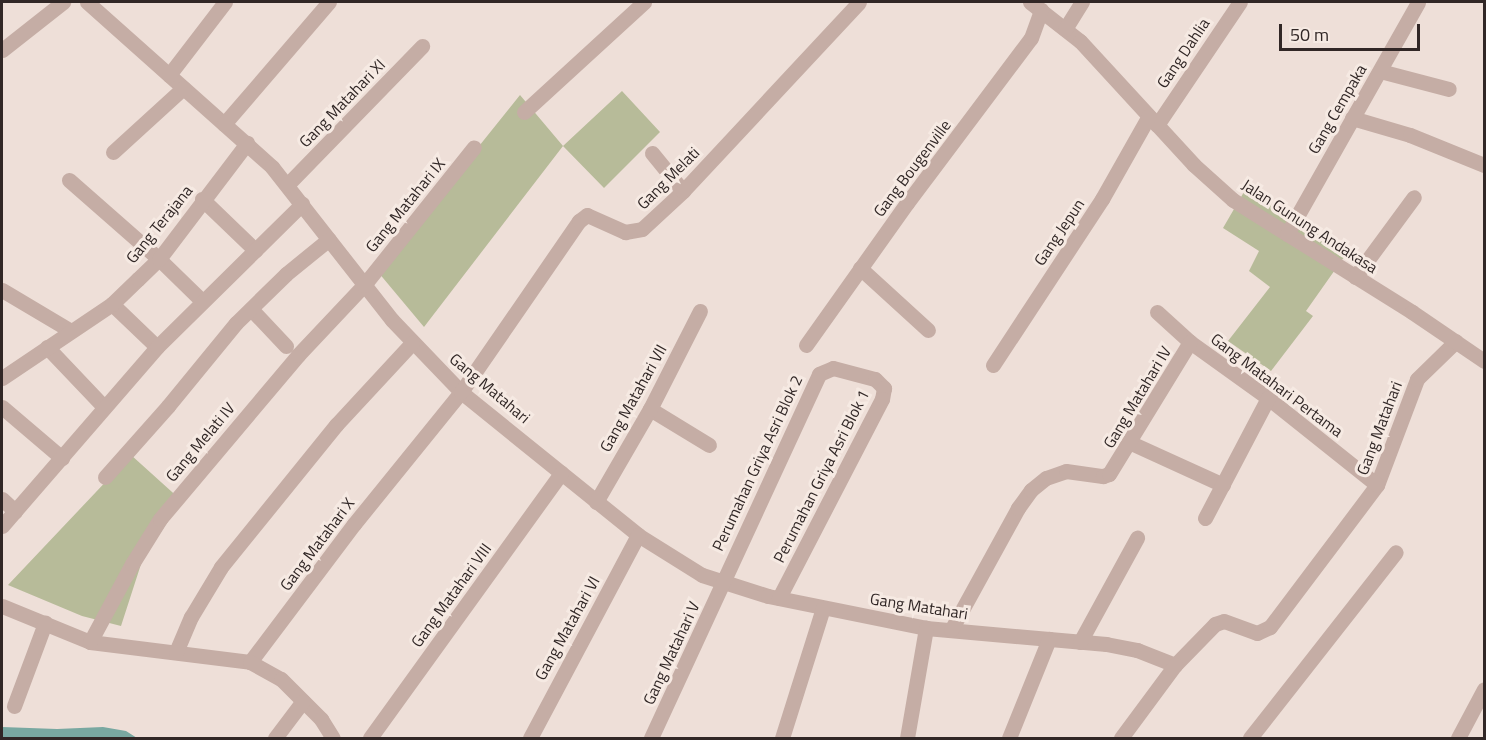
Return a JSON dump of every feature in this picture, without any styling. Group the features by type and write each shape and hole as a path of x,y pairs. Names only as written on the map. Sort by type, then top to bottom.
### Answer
{"street":[{"path":"2,50 63,2"},
{"name":"Gang Matahari","path":"87,2 247,143 287,185 412,343 461,392 638,535 688,568 721,581 779,598 927,628 1080,642 1137,650 1175,665 1215,624 1224,621 1257,633 1270,627 1377,485 1413,386 1456,341"},
{"path":"169,75 225,2"},
{"path":"224,124 329,2"},
{"path":"524,112 644,2"},
{"name":"Gang Melati","path":"461,392 582,217 587,214 625,232 636,232 647,225 682,191 859,2"},
{"path":"1065,30 1082,2"},
{"name":"Gang Dahlia","path":"1153,121 1240,2"},
{"name":"Gang Cempaka","path":"1287,234 1418,2"},
{"name":"Jalan Gunung Andakasa","path":"1035,6 1080,41 1194,165 1233,200 1485,361"},
{"name":"Gang Bougenville","path":"806,345 860,267 1031,38 1035,6"},
{"name":"Gang Matahari XI","path":"287,185 422,46"},
{"path":"1380,71 1449,89"},
{"path":"113,152 183,88"},
{"path":"1352,118 1410,135 1485,165"},
{"name":"Gang Jepun","path":"993,365 1153,121"},
{"name":"Gang Terajana","path":"2,378 112,304 159,259 202,199 247,143"},
{"name":"Gang Matahari IX","path":"364,285 474,147"},
{"path":"652,153 682,191"},
{"path":"69,180 159,259 202,301"},
{"path":"1355,277 1414,197"},
{"path":"202,199 255,250"},
{"path":"2,526 157,347 302,204"},
{"path":"105,477 251,309 286,274 329,239"},
{"path":"860,267 928,330"},
{"name":"Gang Melati IV","path":"90,642 132,564 160,519 298,355 364,285"},
{"path":"2,290 71,331"},
{"path":"112,304 157,347"},
{"path":"251,309 286,346"},
{"name":"Gang Matahari VII","path":"596,501 650,409 700,311"},
{"name":"Gang Matahari Pertama","path":"1157,312 1190,342 1268,398 1377,485"},
{"name":"Gang Matahari IV","path":"951,630 1018,508 1031,490 1046,478 1066,471 1103,476 1109,474 1131,442 1190,342"},
{"path":"176,652 191,617 221,567 336,425 412,343"},
{"path":"47,346 104,406"},
{"name":"Perumahan Griya Asri Blok 2","path":"721,581 819,374 833,368"},
{"name":"Perumahan Griya Asri Blok 1","path":"779,598 885,393 884,388 875,379 833,368"},
{"name":"Gang Matahari X","path":"250,662 354,524 461,392"},
{"path":"1205,518 1268,398"},
{"path":"2,407 62,458"},
{"path":"650,409 709,445"},
{"path":"1131,442 1223,485"},
{"name":"Gang Matahari VIII","path":"370,738 561,473"},
{"path":"2,499 15,511"},
{"name":"Gang Matahari VI","path":"530,738 638,535"},
{"path":"1080,642 1137,538"},
{"path":"1250,738 1396,552"},
{"name":"Gang Matahari V","path":"651,738 703,631 721,581"},
{"path":"2,606 90,642 250,662 281,679 321,719 333,738"},
{"path":"782,738 823,608"},
{"path":"14,706 45,623"},
{"path":"907,738 927,628"},
{"path":"1009,738 1049,639"},
{"path":"1121,738 1175,665"},
{"path":"1458,738 1485,689"},
{"path":"275,738 303,701"}],"green space":[{"path":"622,91 660,132 604,188 563,146"},
{"path":"520,95 563,146 424,327 378,272"},
{"path":"1248,185 1292,216 1349,250 1306,311 1313,316 1271,371 1228,341 1270,287 1249,271 1259,251 1223,228"},
{"path":"131,455 182,501 143,558 121,626 82,616 8,585"}],"water":[{"path":"2,727 57,729 103,727 126,731 137,738 2,738"}]}
